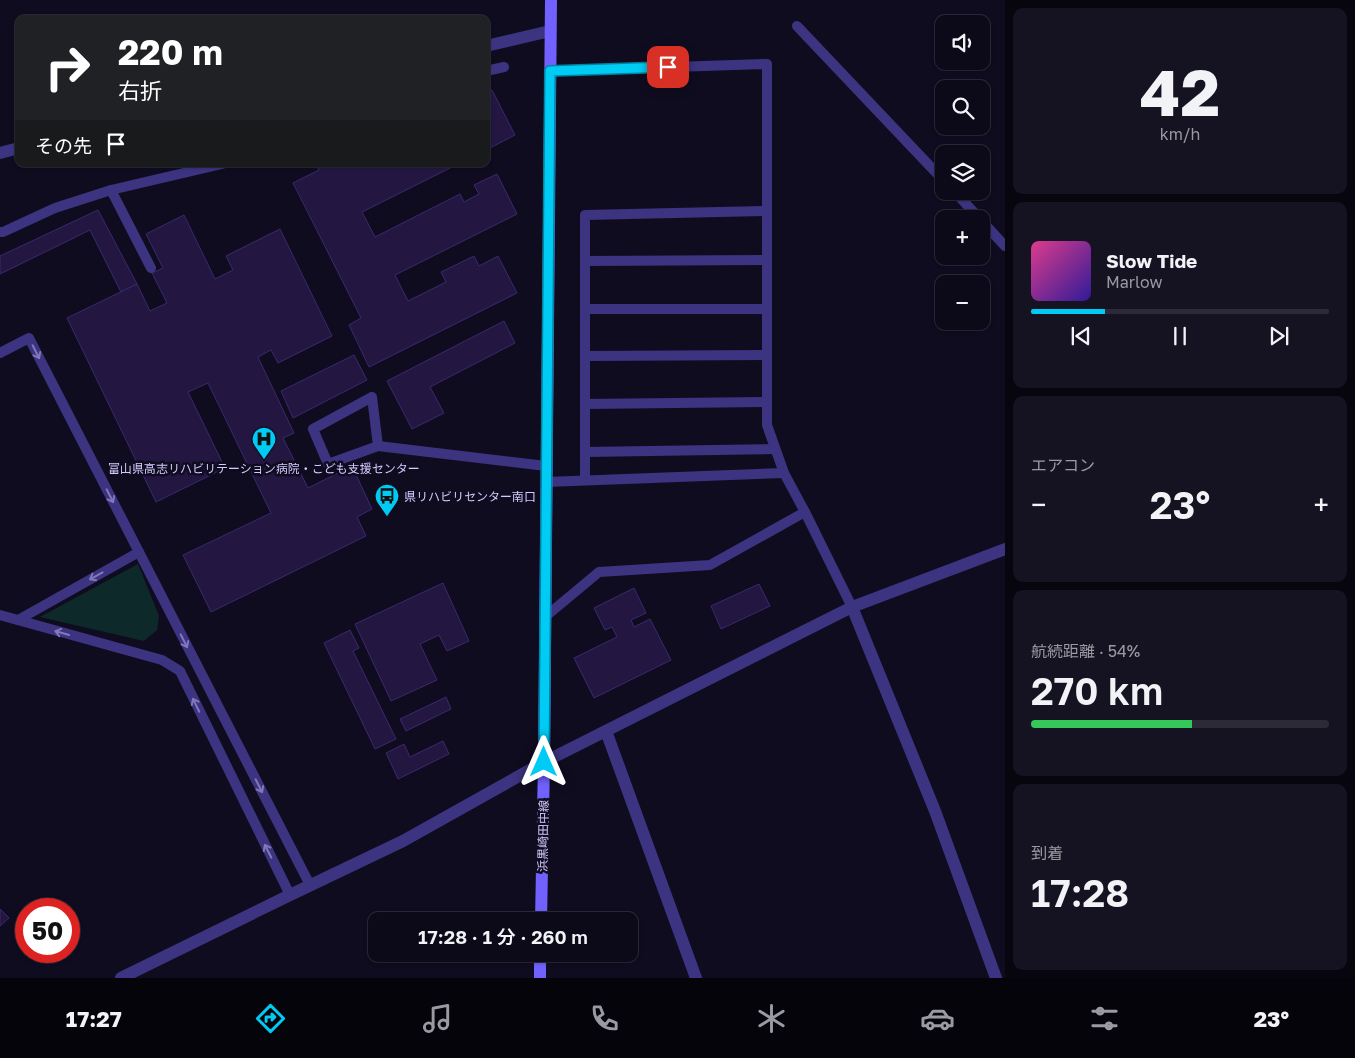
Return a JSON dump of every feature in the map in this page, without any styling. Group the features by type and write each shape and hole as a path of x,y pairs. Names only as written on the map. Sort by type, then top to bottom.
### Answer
{"main road":[{"name":"浜黒崎田中線","path":"541,912 551,0"},
{"path":"540,962 540,978"}],"street":[{"path":"490,45 550,31"},
{"path":"0,153 15,149"},
{"path":"121,978 403,841 544,762 852,607 1005,549"},
{"path":"852,607 935,811 996,978"},
{"path":"606,731 696,978"}],"lane":[{"path":"797,26 935,172"},
{"path":"550,71 767,64 766,425 784,473 852,607"},
{"path":"490,70 504,67"},
{"path":"0,232 55,208 111,190 209,167"},
{"path":"111,190 151,268"},
{"path":"962,200 971,210"},
{"path":"585,480 586,215 767,211"},
{"path":"990,230 1005,246"},
{"path":"585,261 766,260"},
{"path":"585,309 767,309"},
{"path":"0,353 29,338 310,885"},
{"path":"585,356 766,355"},
{"path":"378,446 372,397 313,429 328,464 378,446 546,466"},
{"path":"585,404 766,402"},
{"path":"585,452 775,449"},
{"path":"546,482 784,473"},
{"path":"545,617 599,572 710,565 805,512"},
{"path":"18,620 139,552"},
{"path":"0,615 162,660 180,672 290,895"}],"green space":[{"path":"138,564 159,616 157,630 144,641 40,617"}],"building":[{"path":"492,90 515,135 490,148 490,91"},
{"path":"318,167 452,167 362,212 375,237 460,194 464,202 479,194 474,185 497,174 517,214 395,275 408,301 446,282 441,272 474,256 479,266 498,256 517,293 369,367 349,325 361,318 293,183 319,170"},
{"path":"98,210 137,284 121,292 90,230 0,274 0,256"},
{"path":"184,215 215,279 233,270 226,256 280,229 332,336 278,363 271,350 258,357 294,433 283,438 308,488 352,466 372,509 357,517 366,536 211,612 183,555 271,513 208,383 188,392 225,468 156,502 67,318 137,284 150,311 167,303 152,273 163,268 146,234"},
{"path":"504,321 515,343 430,387 444,413 412,429 387,381"},
{"path":"354,355 367,380 293,418 281,391"},
{"path":"443,583 469,641 447,651 439,635 420,644 437,680 391,701 355,624"},
{"path":"759,584 770,606 721,629 711,606"},
{"path":"634,588 646,613 631,620 634,627 650,619 671,660 594,698 574,658 617,637 612,627 605,630 594,608"},
{"path":"350,630 359,648 353,651 396,739 375,749 324,643"},
{"path":"446,697 451,709 406,731 400,719"},
{"path":"443,741 449,754 398,779 386,753 404,744 410,757"},
{"path":"0,909 9,918 0,926"}],"place":[{"name":"富山県高志リハビリテーション病院・こども支援センター","path":"264,460"},
{"name":"県リハビリセンター南口","path":"387,517"}],"route":[{"path":"544,762 550,71 668,67"}]}
